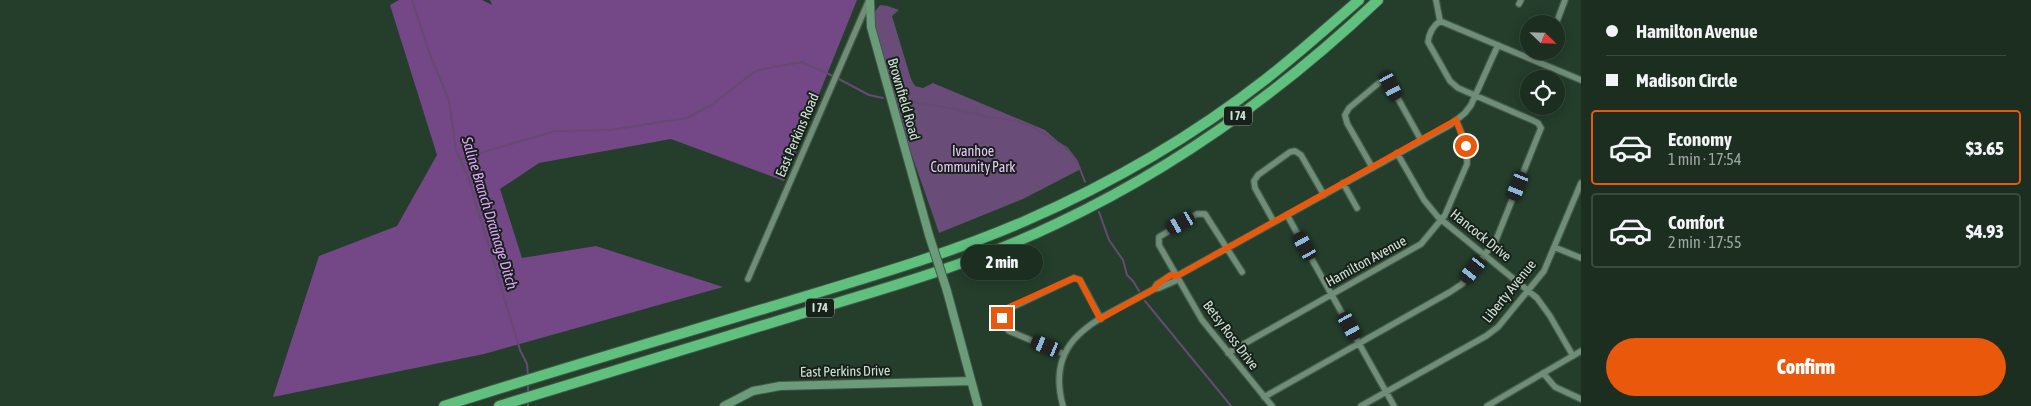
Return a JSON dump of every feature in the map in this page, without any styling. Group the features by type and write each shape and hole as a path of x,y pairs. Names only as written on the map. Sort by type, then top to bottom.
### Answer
{"highway":[{"name":"I 74","path":"444,406 889,271 1026,220 1111,179 1202,125 1267,79 1359,0"},
{"name":"I 74","path":"502,405 967,262 1055,225 1126,188 1215,132 1295,74 1376,2"}],"street":[{"name":"East Perkins Road","path":"748,279 837,70 870,0"},
{"name":"Brownfield Road","path":"870,0 869,13 872,34 978,406"},
{"path":"1436,0 1440,21"},
{"path":"1559,15 1565,0"},
{"path":"1440,21 1581,80"},
{"path":"1264,398 1359,342 1457,288 1496,240 1541,128 1538,123 1532,120 1454,86 1429,44 1430,32 1434,25 1440,21"},
{"path":"1063,406 1058,382 1060,364 1076,336 1100,319 1154,289 1175,281 1177,276 1465,114 1477,96 1498,45"},
{"path":"1372,167 1347,123 1345,115 1349,108 1380,82 1387,82 1391,86 1421,140"},
{"name":"Hamilton Avenue","path":"1228,354 1421,244 1442,220 1450,205 1468,158 1466,146 1456,120"},
{"path":"1274,222 1255,188 1254,181 1258,174 1290,152 1295,151 1301,155 1324,195"},
{"name":"Hancock Drive","path":"1397,153 1424,200 1442,220 1528,290 1543,305 1573,356"},
{"path":"1343,183 1357,208"},
{"name":"Liberty Avenue","path":"1361,406 1494,332 1544,271 1581,183"},
{"name":"Betsy Ross Drive","path":"1226,249 1207,216 1202,213 1197,214 1159,237 1159,245 1202,320 1272,406"},
{"path":"1287,215 1394,406"},
{"path":"1554,247 1581,258"},
{"path":"1226,249 1242,272"},
{"path":"1064,354 1005,329 1002,322 1004,311 1074,278 1080,280 1100,319"},
{"path":"1487,406 1581,351"},
{"path":"1543,373 1555,387 1581,399"},
{"name":"East Perkins Drive","path":"724,406 753,392 780,386 971,381"}],"green space":[{"name":"Ivanhoe Community Park","path":"880,5 899,10 892,16 911,79 915,86 923,88 933,83 1045,130 1070,152 1081,169 1023,199 939,233 901,124 878,42 873,14"}],"shaded area":[{"path":"399,0 482,0 492,5 490,0 857,0 784,181 671,139 539,163 500,189 522,258 596,246 723,287 484,354 273,397 319,256 397,226 437,155 390,5"}],"waterway":[{"name":"Saline Branch Drainage Ditch","path":"412,0 429,52 449,100 456,150 468,177 520,350 527,364 528,376"},
{"path":"460,159 555,131 610,130 687,118 713,104 754,72 763,69 802,62 833,76"},
{"path":"837,78 869,95 883,98"},
{"path":"898,100 1013,120 1031,126 1067,148 1077,161 1085,182"},
{"path":"1099,212 1109,240 1123,260 1127,275 1139,291"},
{"path":"1145,301 1231,406"},
{"name":"Saline Branch Drainage Ditch","path":"528,383 528,393"},
{"name":"Saline Branch Drainage Ditch","path":"528,401 528,406"}],"route":[{"path":"1002,318 1002,314 1007,308 1074,278 1080,280 1100,319 1154,289 1171,275 1177,276 1456,120 1462,131 1466,146"}]}
